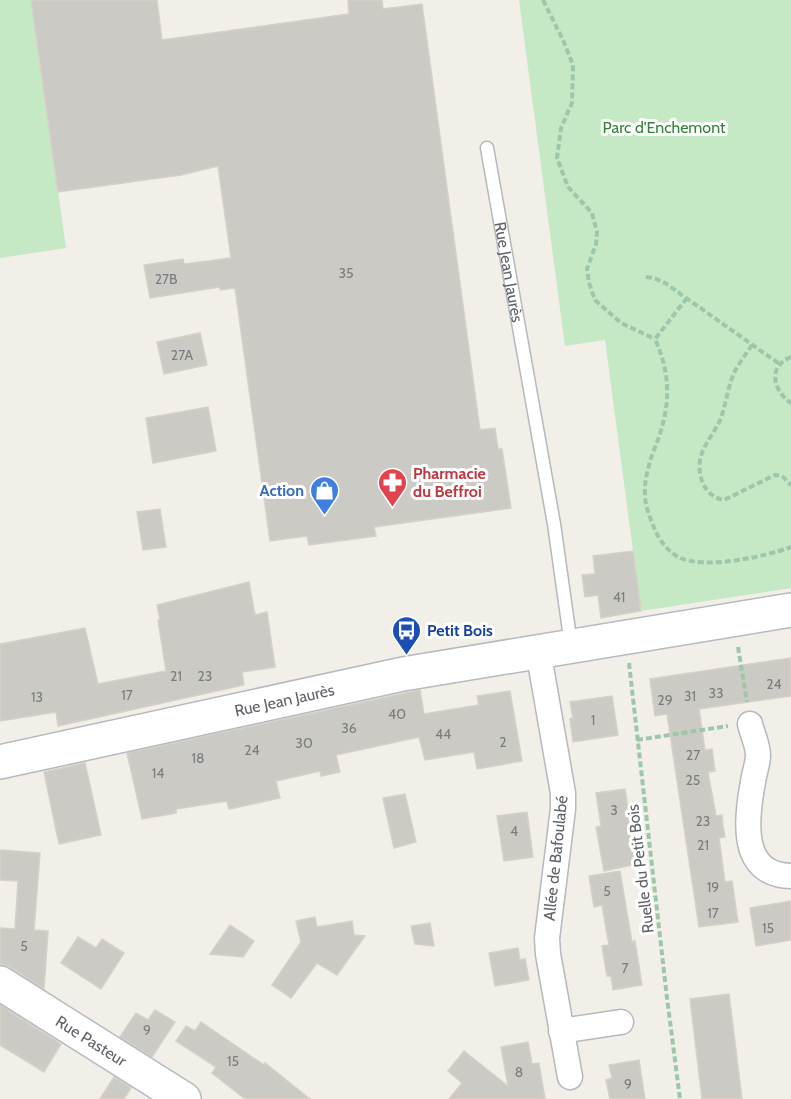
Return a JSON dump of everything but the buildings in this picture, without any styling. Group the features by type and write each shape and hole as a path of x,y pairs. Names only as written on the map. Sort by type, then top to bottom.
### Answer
{"main road":[{"name":"Rue Jean Jaurès","path":"0,762 404,674 538,650 791,610"},
{"name":"Rue Pasteur","path":"0,983 184,1099"}],"street":[{"name":"Allée de Bafoulabé","path":"538,650 562,793 561,830 547,938 570,1077"},
{"path":"750,722 758,754 748,816 750,845 758,863 767,871 776,875 791,876"},
{"path":"561,1031 621,1022"}],"lane":[{"name":"Rue Jean Jaurès","path":"487,148 554,524 571,645"}],"path":[{"path":"543,0 573,65 572,103 561,128 557,158 568,188 592,213 597,232 596,244 587,269 592,292 595,300 621,323 655,339 665,365 668,388 663,423 650,462 645,494 646,508 662,543 678,557 690,561 708,562 754,556 791,547"},
{"path":"646,277 665,283 781,365"},
{"path":"655,339 687,298"},
{"path":"752,345 735,370 721,416 701,456 701,476 710,495 715,499 724,500 775,475 782,476 791,485"},
{"path":"791,357 776,370 775,383 780,396 791,403"},
{"path":"637,740 750,722 737,644 742,619"},
{"name":"Ruelle du Petit Bois","path":"620,638 628,655 680,1099"}],"green space":[{"path":"0,0 31,0 66,248 0,258"},
{"name":"Parc d'Enchemont","path":"519,0 791,0 791,588 641,611 605,340 565,346"}],"place":[{"name":"Pharmacie du Beffroi","path":"392,508"},
{"name":"Action","path":"325,516"},
{"name":"Petit Bois","path":"406,656"}]}
